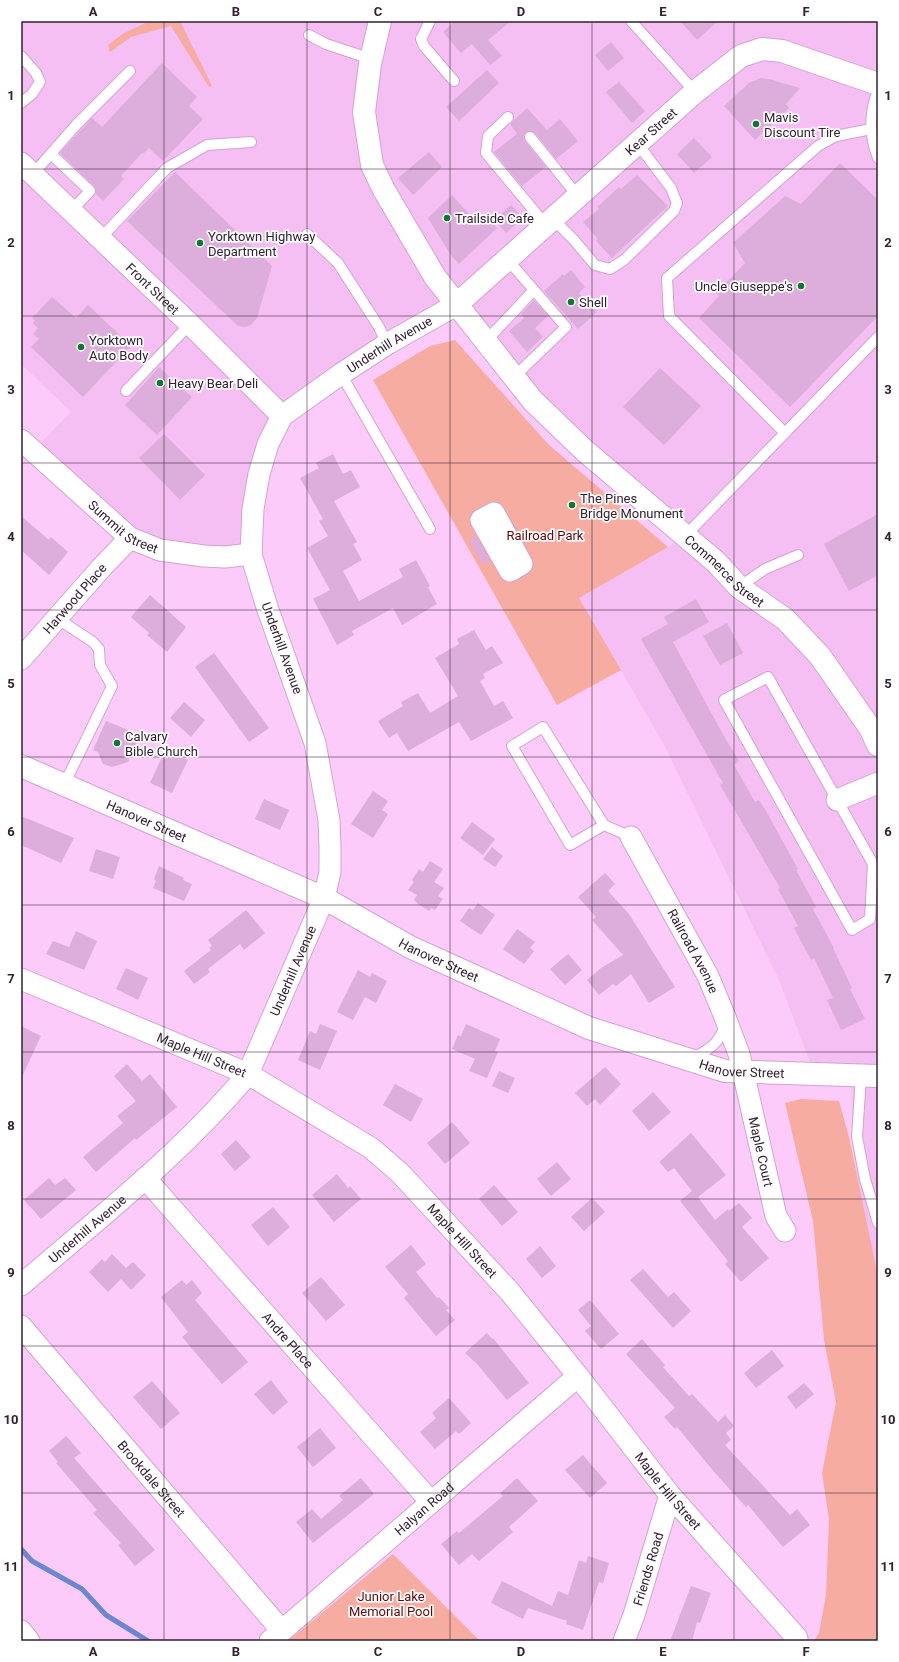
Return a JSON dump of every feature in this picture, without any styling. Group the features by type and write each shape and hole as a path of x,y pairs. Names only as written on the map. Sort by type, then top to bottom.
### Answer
{"street":[{"path":"380,21 371,59 364,112 372,165 384,190 435,277 456,305"},
{"name":"Kear Street","path":"456,305 577,195 695,92 741,56 762,49 782,51 878,84"},
{"name":"Front Street","path":"27,169 190,324 282,416"},
{"name":"Commerce Street","path":"456,305 533,401 585,450 716,562 739,587 785,619 820,656 870,728 878,745"},
{"name":"Underhill Avenue","path":"21,1285 145,1178 228,1097 248,1074 324,898 330,872 329,820 315,743 267,607 251,554 253,510 259,474 268,444 282,416 341,374 387,344 456,305"},
{"name":"Summit Street","path":"21,440 130,538 160,550 204,556 225,557 251,554"},
{"name":"Harwood Place","path":"21,659 102,567 130,538"},
{"name":"Hanover Street","path":"21,766 324,898 410,947 589,1028 724,1070 869,1076"},
{"path":"837,800 878,783"},
{"name":"Railroad Avenue","path":"631,837 708,976 739,1054 742,1071"},
{"name":"Maple Hill Street","path":"21,979 248,1074 372,1148 400,1173 510,1292 578,1376 670,1495 797,1638"},
{"name":"Maple Court","path":"742,1071 776,1216 786,1231"},
{"name":"Andre Place","path":"145,1178 431,1502"},
{"name":"Brookdale Street","path":"21,1326 276,1636"},
{"name":"Halyan Road","path":"276,1636 578,1376"},
{"name":"Friends Road","path":"624,1641 634,1615 670,1495"},
{"path":"21,1631 29,1641"}],"lane":[{"path":"430,21 421,39 424,46 454,81"},
{"path":"631,21 695,92"},
{"path":"309,35 326,44 371,59"},
{"path":"21,56 36,73 40,82 32,94 21,103"},
{"path":"27,169 51,154 130,71"},
{"path":"878,91 872,105 871,129 878,158"},
{"path":"508,117 488,136 486,153 549,221 573,239 595,265 610,268 624,260 674,211 677,203 671,188 637,143"},
{"path":"785,433 669,316 667,278 818,146 836,136 871,129"},
{"path":"530,137 577,195"},
{"path":"100,239 167,168 207,145 251,142"},
{"path":"51,154 90,191 72,212"},
{"path":"307,234 338,263 379,328 387,344"},
{"path":"507,259 533,291 566,327 514,376"},
{"path":"486,341 533,291"},
{"path":"126,391 190,324"},
{"path":"685,536 878,337"},
{"path":"341,374 430,529"},
{"path":"739,587 765,569 798,555"},
{"path":"58,618 99,649 100,665 112,686 64,785"},
{"path":"768,677 837,800 873,864 870,919 852,930 724,700 768,677"},
{"path":"604,825 570,845 512,746 543,727 604,825 631,837"},
{"path":"689,1059 709,1049 719,1040 726,1020"},
{"path":"869,1076 857,1137 866,1179 878,1223"}],"shaded area":[{"path":"21,21 878,21 878,1641 857,1250 851,1076 815,1075 779,980 663,743 579,598 685,537 555,422 456,305 282,416 251,554 160,550 33,451 71,412 21,364"}],"green space":[{"path":"150,21 183,21 181,23 212,86 209,87 171,26 131,37 110,52 108,45 124,33"},
{"name":"Railroad Park","path":"455,340 548,444 668,547 579,598 621,670 557,705 373,380 430,346"},
{"path":"801,1099 839,1101 849,1137 877,1272 878,1641 814,1641 819,1633 826,1595 829,1519 822,1473 836,1402 824,1340 813,1221 785,1103"},
{"name":"Junior Lake Memorial Pool","path":"393,1554 480,1641 288,1641"}],"building":[{"path":"455,21 511,21 488,40 502,56 490,65 472,44 461,53 443,32"},
{"path":"680,21 718,21 697,40"},
{"path":"611,42 624,58 608,71 595,55"},
{"path":"162,63 197,97 189,106 203,119 163,161 149,148 143,154 142,153 121,176 124,179 103,201 96,194 94,186 60,153 92,118 102,127"},
{"path":"487,70 499,83 459,121 446,107"},
{"name":"Mavis Discount Tire","path":"761,78 800,88 786,104 789,108 755,140 724,106 749,83"},
{"path":"619,82 645,111 632,123 606,92"},
{"path":"527,108 547,130 560,119 578,141 556,159 535,133 529,131 526,132 524,138 525,141 546,167 522,186 494,152 517,134 510,124"},
{"path":"694,138 712,157 694,173 677,154"},
{"path":"429,152 442,167 413,195 398,178"},
{"name":"Uncle Giuseppe's","path":"840,163 878,200 878,316 790,407 699,318 719,296 716,293 745,263 733,243 785,196 801,204"},
{"name":"Yorktown Highway Department","path":"175,172 272,266 257,318 251,325 245,327 238,326 127,221"},
{"path":"637,175 668,206 612,258 596,241 598,239 583,222 599,209 597,207 619,187 621,189"},
{"path":"452,195 477,223 485,215 497,228 459,264 450,254 428,218"},
{"path":"511,205 523,218 506,233 494,220"},
{"name":"Shell","path":"571,270 585,287 579,293 597,312 578,329 544,291 563,274 564,276"},
{"name":"Yorktown Auto Body","path":"52,297 76,318 88,305 131,346 83,397 31,347 39,339 33,334 38,328 33,323 35,321 32,318"},
{"path":"534,300 548,316 535,328 543,337 527,352 509,331 524,318 521,314"},
{"path":"159,367 192,397 157,435 125,405"},
{"path":"660,368 701,406 664,445 623,407"},
{"path":"164,434 205,475 180,500 139,458"},
{"path":"333,454 343,474 351,470 360,487 334,501 357,542 353,544 362,560 343,571 359,601 403,577 399,569 416,560 430,586 428,587 437,604 402,625 393,608 352,631 354,635 337,645 313,599 330,590 307,548 328,536 319,521 323,519 300,478 319,468 316,463"},
{"path":"878,514 878,575 849,591 824,544"},
{"path":"21,516 49,540 51,537 68,552 49,575 21,550"},
{"path":"476,536 490,560 483,564 469,540"},
{"path":"150,595 186,627 167,652 147,635 149,633 131,617"},
{"path":"696,599 709,622 673,642 739,761 734,765 755,802 759,800 766,811 798,869 796,870 816,907 813,909 834,948 852,988 850,989 865,1019 841,1030 827,1000 833,998 814,958 811,960 794,928 798,926 778,889 780,888 720,785 723,783 641,639 668,624 664,617"},
{"path":"727,623 743,653 720,665 703,636"},
{"path":"474,630 486,650 492,646 503,663 483,674 485,678 480,681 494,706 503,701 513,718 471,741 459,722 408,751 397,733 389,738 378,721 403,706 401,702 418,693 430,713 458,696 435,658 459,644 457,639"},
{"path":"214,653 269,728 249,742 195,667"},
{"path":"184,702 205,720 191,737 170,718"},
{"name":"Calvary Bible Church","path":"106,721 140,735 128,762 112,767 103,764 98,752 93,750"},
{"path":"168,751 188,760 172,793 150,783 162,757 165,759"},
{"path":"373,791 388,801 382,810 388,814 373,838 351,824"},
{"path":"264,799 289,810 280,830 255,819"},
{"path":"21,816 74,838 61,863 21,845"},
{"path":"472,822 495,839 483,855 460,838"},
{"path":"492,847 503,856 495,867 483,859"},
{"path":"96,849 120,857 113,879 89,871"},
{"path":"430,861 443,869 434,882 444,888 438,896 443,899 435,910 431,908 429,911 414,900 417,895 408,890 414,882 412,880 419,869 423,872"},
{"path":"159,866 184,878 183,880 192,884 184,901 153,888 156,881 154,879"},
{"path":"605,873 615,884 608,891 629,914 675,987 649,1003 631,974 616,986 613,984 599,995 587,980 601,968 623,955 592,920 596,917 578,897"},
{"path":"478,903 495,915 481,935 460,921 469,908 473,910"},
{"path":"246,910 265,933 244,950 240,944 208,969 210,972 194,984 184,971 211,950 209,948 212,946 208,940"},
{"path":"517,929 535,942 530,948 534,951 524,964 503,949"},
{"path":"76,931 97,941 84,970 46,954 53,941 69,947"},
{"path":"568,954 582,970 565,985 550,969"},
{"path":"126,968 148,978 138,1000 116,989"},
{"path":"358,970 370,977 372,973 387,981 376,1003 365,997 353,1020 337,1012"},
{"path":"320,1024 337,1031 320,1070 298,1060 310,1031 316,1034"},
{"path":"466,1024 500,1039 495,1051 498,1052 487,1078 469,1071 475,1059 452,1049 458,1035 461,1036"},
{"path":"21,1026 41,1036 21,1079"},
{"path":"127,1064 142,1081 150,1074 177,1107 136,1140 135,1138 96,1172 83,1157 123,1123 117,1116 136,1101 114,1076"},
{"path":"605,1067 621,1084 600,1105 595,1099 587,1106 575,1093"},
{"path":"499,1071 515,1078 508,1093 492,1086"},
{"path":"395,1084 423,1099 411,1122 383,1105"},
{"path":"653,1092 671,1112 649,1131 632,1111"},
{"path":"452,1122 470,1143 445,1164 427,1143"},
{"path":"691,1133 726,1175 698,1197 715,1220 728,1209 729,1211 739,1203 752,1218 742,1227 769,1258 741,1282 725,1264 728,1261 680,1201 692,1191 674,1168 668,1172 659,1162"},
{"path":"236,1140 251,1157 235,1171 221,1154"},
{"path":"557,1162 571,1179 551,1196 537,1179"},
{"path":"337,1174 348,1188 350,1186 361,1199 334,1222 312,1195"},
{"path":"49,1178 55,1185 65,1178 76,1190 41,1219 24,1200"},
{"path":"494,1185 518,1212 502,1226 479,1199"},
{"path":"592,1198 605,1212 584,1231 571,1217"},
{"path":"273,1207 290,1227 268,1246 251,1225"},
{"path":"411,1245 426,1264 416,1272 437,1298 439,1297 449,1308 446,1310 455,1320 436,1336 404,1298 408,1294 385,1267"},
{"path":"540,1246 556,1266 542,1278 526,1259"},
{"path":"112,1254 126,1268 133,1262 146,1275 131,1290 121,1279 108,1292 89,1272 102,1259 105,1262"},
{"path":"643,1269 668,1297 674,1292 691,1311 673,1328 630,1280"},
{"path":"321,1277 345,1305 326,1321 302,1293"},
{"path":"182,1280 186,1285 192,1280 202,1293 195,1300 248,1362 222,1384 182,1337 188,1332 161,1297"},
{"path":"590,1300 619,1334 601,1349 585,1331 591,1326 578,1310"},
{"path":"487,1333 492,1339 493,1338 529,1383 507,1400 477,1364 465,1353"},
{"path":"642,1339 665,1365 663,1367 689,1396 692,1394 718,1422 725,1415 734,1426 726,1433 731,1440 725,1445 790,1515 797,1509 810,1525 783,1547 748,1505 746,1507 715,1473 677,1427 675,1429 664,1417 675,1408 626,1354"},
{"path":"772,1350 784,1366 756,1388 744,1373"},
{"path":"271,1380 288,1402 273,1415 254,1394"},
{"path":"152,1381 180,1413 161,1429 133,1397"},
{"path":"804,1383 814,1394 796,1409 787,1397"},
{"path":"449,1398 471,1423 459,1434 456,1431 435,1449 420,1432 436,1418 432,1413"},
{"path":"320,1428 336,1448 313,1467 297,1447"},
{"path":"66,1436 81,1453 74,1458 155,1550 135,1566 118,1545 121,1543 93,1513 97,1510 56,1463 58,1462 49,1451"},
{"path":"583,1455 607,1483 590,1498 565,1470"},
{"path":"361,1478 374,1494 313,1543 296,1522 312,1509 321,1519 343,1500 339,1496"},
{"path":"517,1478 538,1501 509,1527 513,1532 479,1561 472,1554 459,1565 441,1544 457,1531 459,1533 503,1496 500,1493"},
{"path":"588,1556 609,1563 603,1583 599,1582 583,1630 566,1624 567,1621 528,1608 523,1619 491,1603 502,1581 552,1606 558,1591 568,1595 579,1560 586,1563"},
{"path":"691,1586 711,1593 700,1623 697,1622 692,1641 670,1641"}],"waterway":[{"path":"21,1549 32,1561 82,1589 106,1615 148,1641"}],"place":[{"name":"Mavis Discount Tire","path":"756,124"},
{"name":"Trailside Cafe","path":"447,218"},
{"name":"Yorktown Highway Department","path":"200,243"},
{"name":"Uncle Giuseppe's","path":"801,286"},
{"name":"Shell","path":"571,302"},
{"name":"Yorktown Auto Body","path":"81,347"},
{"name":"Heavy Bear Deli","path":"160,383"},
{"name":"The Pines Bridge Monument","path":"572,505"},
{"name":"Calvary Bible Church","path":"117,743"}]}
